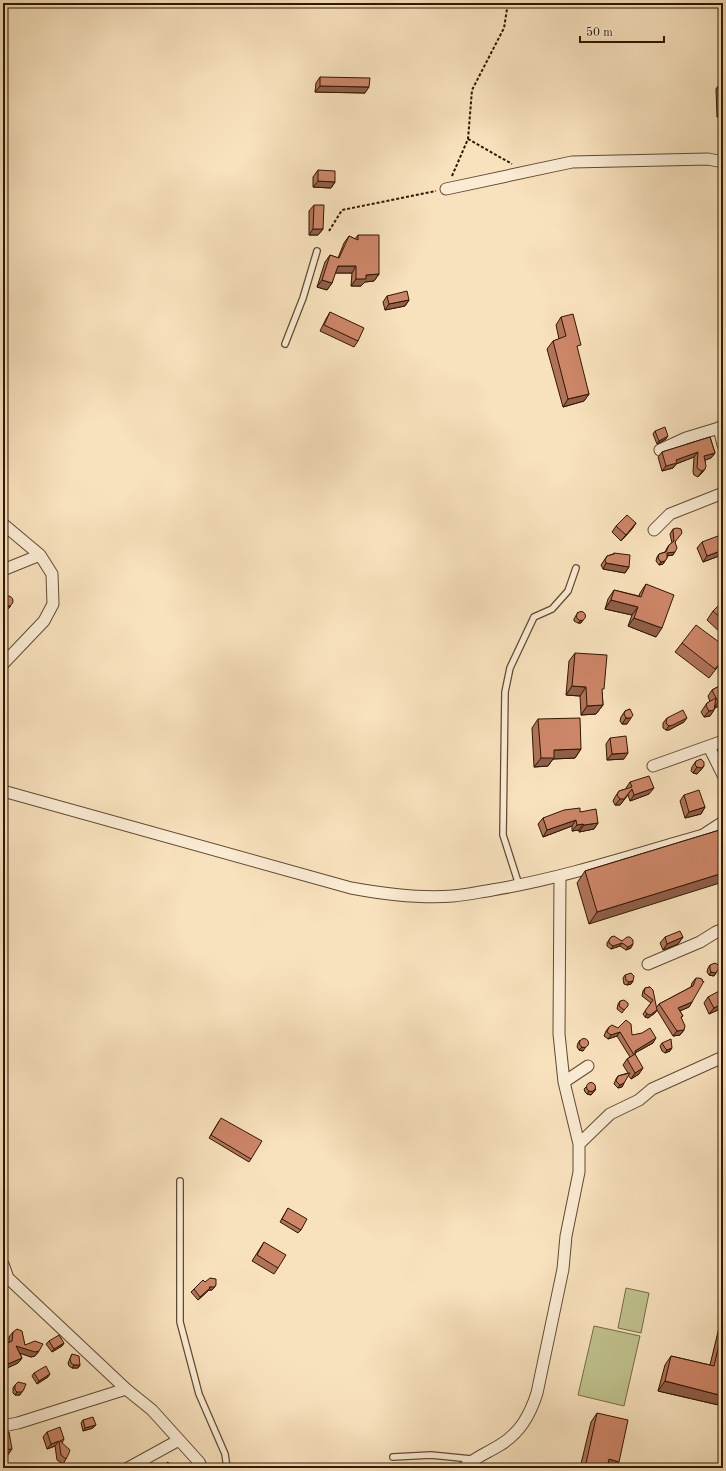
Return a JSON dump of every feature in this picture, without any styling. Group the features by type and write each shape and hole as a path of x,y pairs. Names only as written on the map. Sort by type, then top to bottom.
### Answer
{"street":[{"path":"446,189 572,162 708,158 723,162"},
{"path":"660,450 686,438 721,426 723,445"},
{"path":"654,530 670,514 723,493"},
{"path":"3,524 40,555 52,574 53,604 44,621 3,664"},
{"path":"3,570 40,555"},
{"path":"653,766 723,741"},
{"path":"709,747 723,775"},
{"path":"3,791 351,888 378,893 418,897 453,896 519,886 560,876 703,835 723,822"},
{"path":"466,1465 501,1444 519,1430 532,1409 537,1393 563,1269 566,1236 575,1198 579,1172 579,1144 564,1082 559,1034 560,876"},
{"path":"648,964 700,942 723,929"},
{"path":"579,1144 610,1114 639,1100 652,1089 723,1057"},
{"path":"564,1082 588,1066"},
{"path":"3,1264 6,1278 126,1389 152,1410 199,1462 202,1468"},
{"path":"3,1426 18,1423 126,1389"},
{"path":"128,1468 179,1440"}],"lane":[{"path":"285,344 303,298 318,251"},
{"path":"519,886 503,835 505,692 510,668 534,617 552,609 568,590 576,568"},
{"path":"180,1181 180,1322 199,1394 225,1454 227,1468"},
{"path":"394,1457 431,1455 471,1459 466,1465"}],"path":[{"path":"329,231 342,210 446,189 468,139 472,90 504,28 508,3"},
{"path":"468,139 526,172"}],"green space":[{"path":"626,1288 649,1293 641,1333 618,1328"},
{"path":"594,1326 640,1336 624,1406 578,1395"}],"building":[{"path":"320,77 370,78 369,87 320,86"},
{"path":"718,86 723,86 723,114 719,114"},
{"path":"318,170 335,171 335,182 318,181"},
{"path":"314,205 324,205 323,229 313,229"},
{"path":"358,235 379,235 379,274 366,275 366,279 356,279 356,266 338,266 332,283 322,280 330,255 339,258 349,236 358,240"},
{"path":"407,291 409,300 389,304 387,296"},
{"path":"330,312 364,328 358,341 324,325"},
{"path":"573,314 581,345 577,346 589,394 568,399 553,341 566,336 561,317"},
{"path":"665,427 668,436 659,441 655,431"},
{"path":"710,437 715,453 704,456 706,466 702,471 697,467 698,452 676,460 677,463 666,466 662,452"},
{"path":"627,515 636,523 626,535 616,526"},
{"path":"673,529 681,529 682,533 675,542 677,548 675,552 667,553 667,558 665,561 661,562 658,558 659,554 666,552 669,545 674,541"},
{"path":"718,536 723,550 707,556 702,542"},
{"path":"614,553 630,555 629,567 606,563 605,560 607,556"},
{"path":"646,584 674,595 662,628 634,618 638,607 611,600 614,590 641,597"},
{"path":"6,596 10,596 12,597 12,605 6,606 3,603 3,599"},
{"path":"723,601 723,620 713,611"},
{"path":"579,612 583,612 585,616 583,620 579,620 577,618 577,614"},
{"path":"696,625 723,645 723,659 715,669 682,643"},
{"path":"3,626 7,629 7,633 4,636 3,636"},
{"path":"575,653 607,655 604,689 602,689 603,705 587,706 586,687 572,686"},
{"path":"723,684 723,700 718,702 712,690"},
{"path":"716,698 714,710 709,711 706,706 707,703"},
{"path":"630,709 633,715 631,718 626,718 624,714 625,711"},
{"path":"683,710 687,718 669,726 666,723 667,718"},
{"path":"580,718 581,749 554,750 554,758 541,758 538,719"},
{"path":"626,736 628,753 612,754 610,738"},
{"path":"701,759 704,762 704,766 701,768 695,765 696,761"},
{"path":"649,776 654,788 634,795 632,789 624,799 620,799 617,795 619,791 632,787 630,782"},
{"path":"699,790 705,807 689,812 684,795"},
{"path":"580,808 580,812 596,809 598,823 577,825 576,820 547,830 543,818 564,810"},
{"path":"723,829 723,873 597,912 585,871"},
{"path":"680,931 683,937 667,944 665,937"},
{"path":"614,936 622,941 627,937 630,937 633,940 633,944 628,947 622,943 613,946 609,943 609,940"},
{"path":"715,963 720,966 716,973 711,972 710,969 710,965"},
{"path":"631,973 634,976 633,981 629,982 626,980 625,975"},
{"path":"696,978 702,979 703,982 704,981 692,1002 678,1008 683,1016 681,1017 685,1026 684,1030 677,1031 659,1004 693,986"},
{"path":"650,987 653,990 657,1010 650,1015 645,1011 653,1000 644,993 645,988"},
{"path":"721,990 723,993 723,1003 714,1008 708,997"},
{"path":"624,1000 628,1003 628,1006 624,1010 619,1006 620,1001"},
{"path":"626,1020 631,1024 632,1035 642,1033 650,1028 656,1038 635,1051 634,1055 620,1032 611,1035 607,1032 609,1027 612,1025 618,1028"},
{"path":"582,1039 586,1039 588,1043 586,1047 582,1047 580,1045 580,1041"},
{"path":"671,1039 672,1048 667,1050 662,1043"},
{"path":"635,1054 643,1068 635,1073 627,1059"},
{"path":"630,1073 624,1083 620,1085 616,1081 618,1076"},
{"path":"589,1083 593,1083 595,1087 593,1091 589,1091 587,1089 587,1085"},
{"path":"221,1118 262,1141 251,1159 211,1135"},
{"path":"288,1208 307,1219 301,1230 282,1219"},
{"path":"264,1242 286,1255 278,1268 257,1255"},
{"path":"210,1278 216,1279 216,1285 214,1287 209,1287 210,1288 200,1297 194,1289 203,1280 205,1282"},
{"path":"723,1328 723,1396 665,1381 671,1356 714,1366"},
{"path":"17,1329 22,1331 25,1345 35,1341 43,1344 39,1351 35,1352 16,1346 22,1358 8,1364 3,1353 3,1345 12,1341 13,1332"},
{"path":"59,1335 64,1343 54,1349 49,1341"},
{"path":"72,1354 79,1356 80,1365 74,1365 71,1363 70,1359"},
{"path":"46,1366 50,1374 39,1381 34,1373"},
{"path":"18,1382 26,1384 22,1392 17,1392 15,1390 15,1385"},
{"path":"597,1413 628,1420 619,1462 609,1459 607,1468 585,1468"},
{"path":"93,1417 96,1425 85,1428 83,1420"},
{"path":"60,1427 64,1439 60,1441 70,1450 66,1459 61,1455 59,1441 51,1444 47,1432"},
{"path":"9,1432 12,1449 3,1450 3,1433"},
{"path":"168,1462 172,1468 159,1468"}]}
